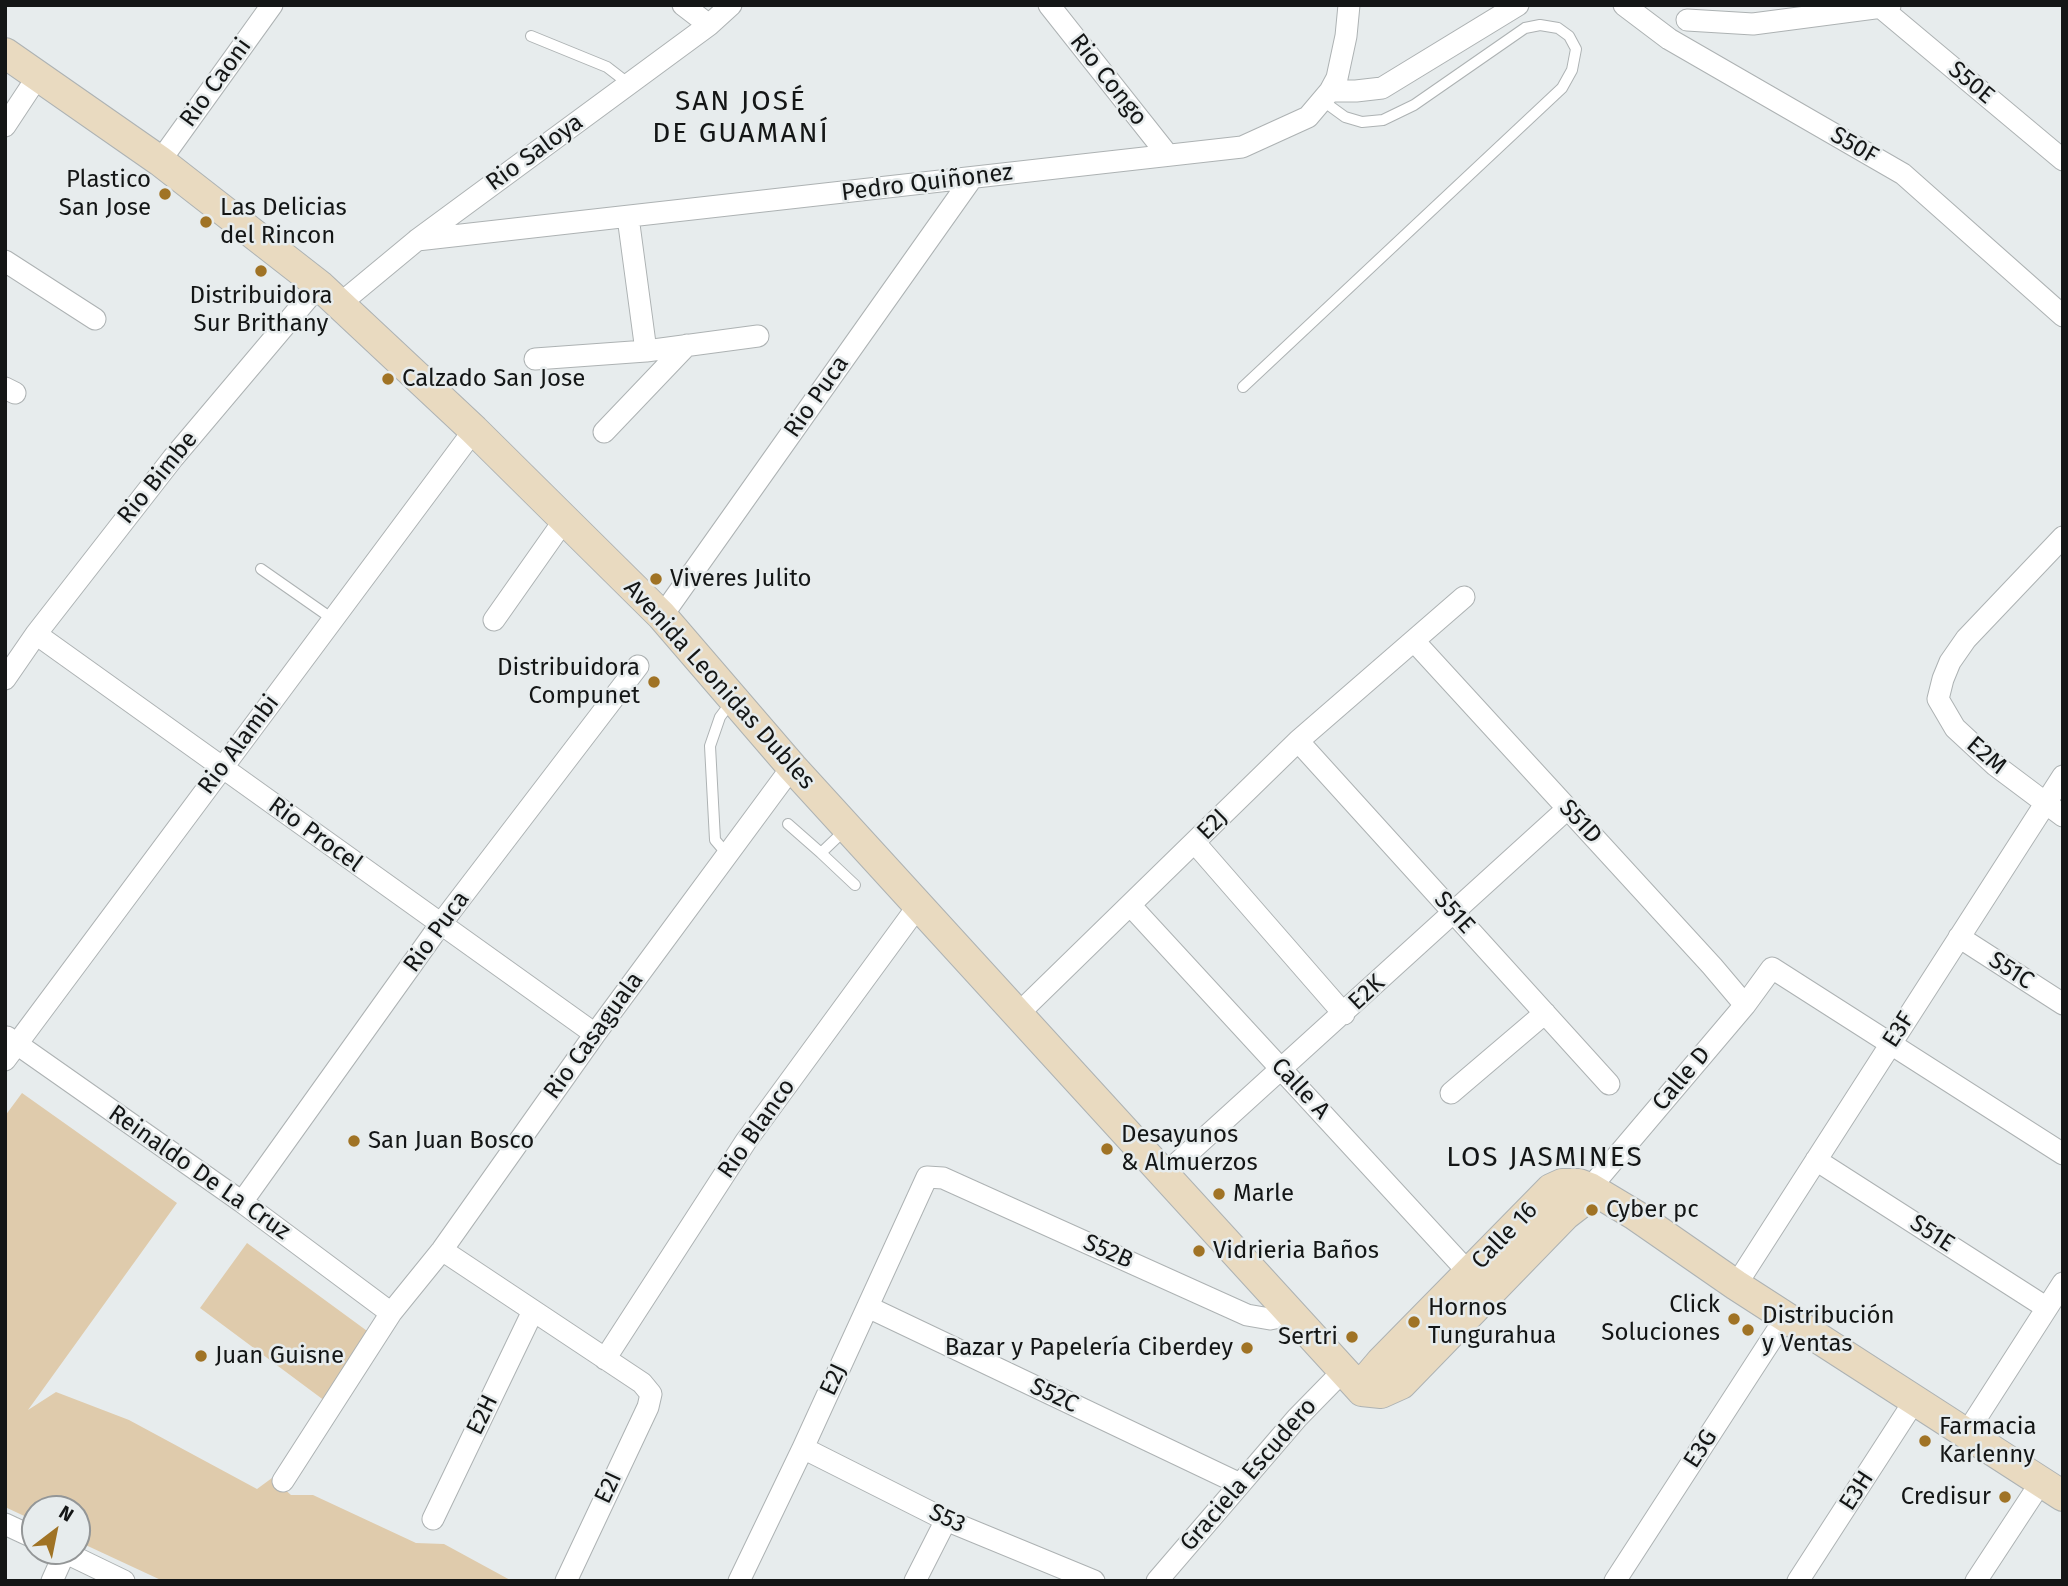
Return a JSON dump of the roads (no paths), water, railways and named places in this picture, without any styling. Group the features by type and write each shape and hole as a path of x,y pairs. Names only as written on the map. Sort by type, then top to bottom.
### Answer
{"main road":[{"name":"Avenida Leonidas Dubles","path":"5,53 160,161 330,294 565,519 662,616 847,828 1352,1381"},
{"name":"Calle 16","path":"1572,1183 1590,1188 1584,1202 1565,1215 1401,1384 1381,1393 1352,1381 1375,1369 1551,1189 1572,1183"},
{"path":"1590,1188 2052,1489"}],"street":[{"name":"Rio Caoni","path":"160,161 272,5"},
{"path":"683,5 709,25"},
{"name":"Rio Saloya","path":"330,294 417,240 709,25 731,5"},
{"name":"Rio Congo","path":"1049,5 1167,154"},
{"path":"1326,96 1337,78 1349,5"},
{"path":"1326,96 1382,88 1518,5"},
{"name":"S50F","path":"1624,5 1669,40 1903,174 2063,316"},
{"path":"1669,40 1694,12 1753,24 1886,6"},
{"name":"S50E","path":"1886,6 2063,160"},
{"path":"5,126 38,76"},
{"name":"Pedro Quiñonez","path":"417,240 1242,147 1308,117 1326,96"},
{"name":"Rio Puca","path":"662,616 972,178"},
{"path":"628,217 646,351"},
{"path":"5,261 95,319"},
{"name":"Rio Bimbe","path":"5,679 36,634 173,458 330,294"},
{"path":"535,359 646,351 758,336"},
{"path":"604,432 687,345"},
{"name":"Rio Alambi","path":"9,1047 334,620 474,430"},
{"path":"494,620 565,519"},
{"name":"E2M","path":"2063,537 1966,639 1947,670 1938,699 1955,728 1995,765 2063,816"},
{"name":"E2J","path":"1018,1014 1298,741 1464,597"},
{"name":"Rio Procel","path":"36,634 595,1034"},
{"name":"S51D","path":"1413,641 1745,1005"},
{"name":"Rio Puca","path":"242,1202 440,925 638,666"},
{"name":"S51E","path":"1298,741 1609,1084"},
{"name":"Rio Casaguala","path":"283,1481 391,1313 442,1250 595,1034 792,767"},
{"name":"E3F","path":"1736,1285 2063,776"},
{"name":"E2K","path":"1164,1175 1344,1014 1567,808"},
{"path":"1195,843 1344,1014"},
{"name":"Calle A","path":"1130,905 1469,1273"},
{"name":"Rio Blanco","path":"605,1359 746,1141 918,906"},
{"name":"S51C","path":"1959,937 2063,1004"},
{"name":"Calle D","path":"1590,1188 1745,1005 1772,968 1891,1044"},
{"path":"1451,1093 1545,1013"},
{"path":"1891,1044 2063,1154"},
{"name":"Reinaldo De La Cruz","path":"9,1047 242,1202 391,1313"},
{"name":"S51E","path":"1816,1160 2047,1308"},
{"name":"E2J","path":"739,1581 927,1177"},
{"name":"S52B","path":"927,1177 943,1178 1247,1314 1270,1319 1291,1315"},
{"path":"442,1250 605,1359"},
{"path":"1966,1434 2063,1283"},
{"name":"S52C","path":"868,1307 1240,1484"},
{"name":"E2H","path":"433,1519 533,1311"},
{"name":"E3G","path":"1615,1581 1786,1317"},
{"name":"E2I","path":"566,1581 648,1407 651,1394 642,1383 605,1359"},
{"name":"Graciela Escudero","path":"1157,1581 1297,1418 1352,1381"},
{"name":"E3H","path":"1798,1581 1915,1400"},
{"name":"S53","path":"803,1448 946,1520 1094,1581"},
{"path":"1976,1581 2052,1489"},
{"path":"915,1581 946,1520"},
{"path":"5,1524 21,1531"},
{"path":"91,1565 124,1581"}],"lane":[{"path":"1243,387 1562,88 1572,70 1576,49 1569,36 1558,28 1539,24 1525,28 1414,105 1383,120 1362,122 1345,117 1326,96"},
{"path":"531,36 607,67 629,84"},
{"path":"261,569 334,620"},
{"path":"729,850 721,847 715,839 710,751 720,717 734,699"},
{"path":"788,824 855,884"},
{"path":"821,853 847,828"}],"place":[{"name":"Plastico San Jose","path":"165,194"},
{"name":"Las Delicias del Rincon","path":"206,222"},
{"name":"Distribuidora Sur Brithany","path":"261,271"},
{"name":"Calzado San Jose","path":"388,379"},
{"name":"Viveres Julito","path":"656,579"},
{"name":"Distribuidora Compunet","path":"654,682"},
{"name":"San Juan Bosco","path":"354,1141"},
{"name":"Desayunos & Almuerzos","path":"1107,1149"},
{"name":"Marle","path":"1219,1194"},
{"name":"Cyber pc","path":"1592,1210"},
{"name":"Vidrieria Baños","path":"1199,1251"},
{"name":"Click Soluciones","path":"1734,1319"},
{"name":"Hornos Tungurahua","path":"1414,1322"},
{"name":"Distribución y Ventas","path":"1748,1330"},
{"name":"Sertri","path":"1352,1337"},
{"name":"Bazar y Papelería Ciberdey","path":"1247,1348"},
{"name":"Juan Guisne","path":"201,1356"},
{"name":"Farmacia Karlenny","path":"1925,1441"},
{"name":"Credisur","path":"2005,1497"}],"district":[{"name":"SAN JOSÉ DE GUAMANÍ","path":"741,118"},
{"name":"LOS JASMINES","path":"1545,1158"}]}
